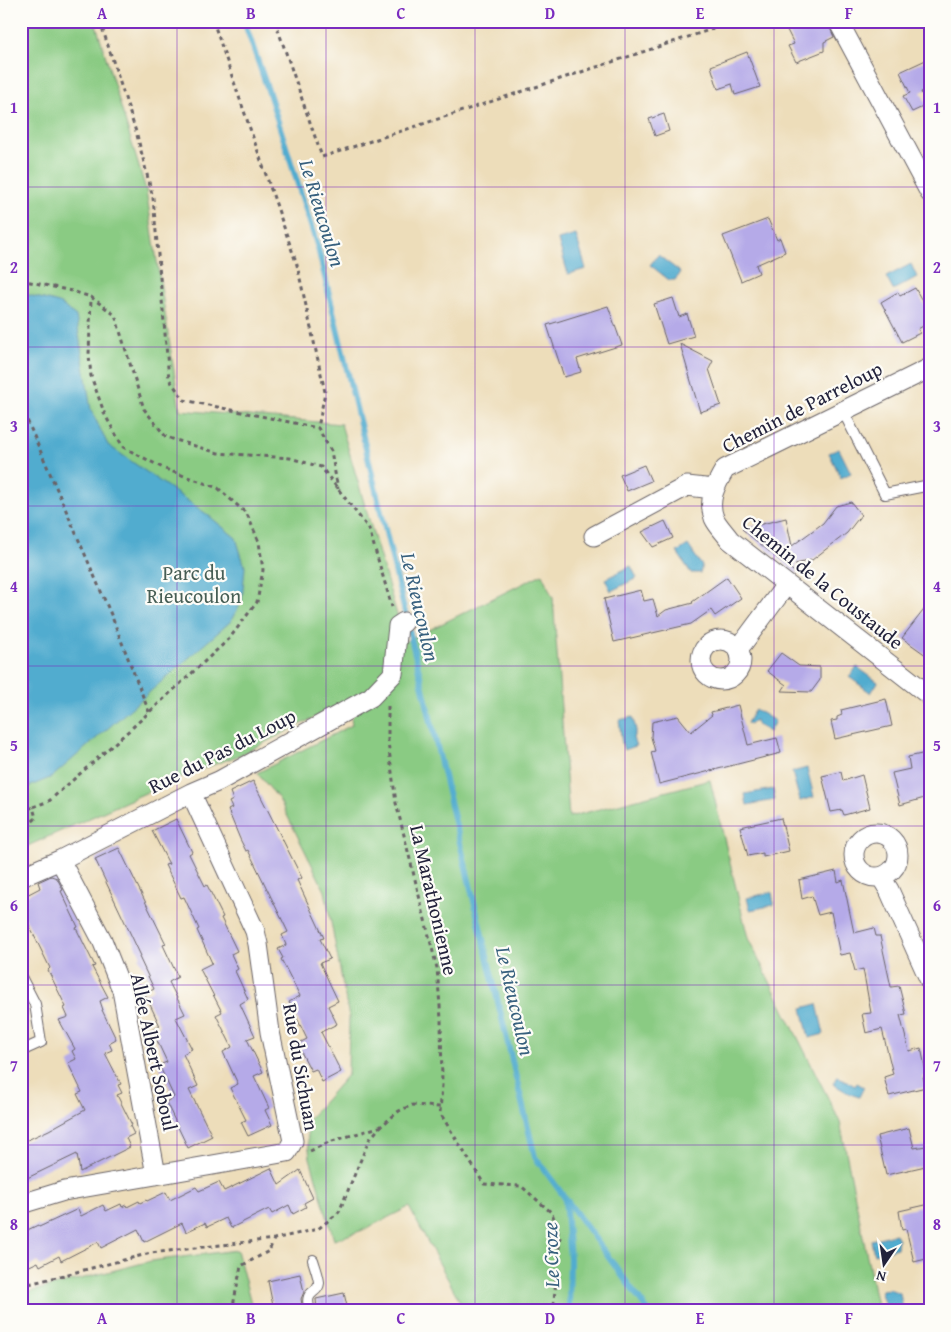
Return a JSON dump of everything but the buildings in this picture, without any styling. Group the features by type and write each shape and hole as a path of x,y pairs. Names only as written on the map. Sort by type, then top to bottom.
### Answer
{"street":[{"path":"838,21 930,193"},
{"name":"Chemin de Parreloup","path":"714,489 725,470 930,368"},
{"path":"594,536 687,486 714,489"},
{"name":"Chemin de la Coustaude","path":"714,489 712,506 714,518 730,540 930,696"},
{"path":"737,646 743,643 786,585"},
{"path":"393,674 401,624"},
{"name":"Rue du Pas du Loup","path":"21,877 60,860 191,793 219,781 371,697 393,674"},
{"name":"Rue du Sichuan","path":"21,1204 64,1191 287,1152 293,1141 270,1032 255,931 191,793"},
{"name":"Allée Albert Soboul","path":"60,860 102,940 122,990 156,1176"},
{"path":"881,877 889,890 930,981"}],"lane":[{"path":"843,410 885,494 930,485"},
{"path":"21,977 35,1004 41,1042 21,1051"},
{"path":"310,1311 308,1298 319,1283 313,1260"}],"path":[{"path":"100,21 137,136 153,198 169,379 184,400 318,428"},
{"path":"212,21 297,266 325,392 318,428 331,451 338,489"},
{"path":"275,21 322,157 731,23 730,21"},
{"path":"21,280 91,298 115,315 144,409 166,437 218,453 290,458 321,467 369,529 401,624"},
{"path":"21,812 49,801 229,639 257,602 264,570 259,542 247,514 218,488 165,469 123,447 105,415 91,376 89,355 91,298"},
{"path":"21,406 112,617 150,712"},
{"name":"La Marathonienne","path":"393,674 388,703 388,742 396,803 437,968 441,1019 442,1085 440,1113 484,1184 522,1186 552,1213 560,1237 553,1311"},
{"path":"21,832 36,818 33,807"},
{"path":"21,1286 151,1253 274,1238 318,1229 338,1212 369,1140 380,1127 399,1110 412,1105 440,1106"},
{"path":"287,1152 300,1155 329,1142 380,1127"},
{"path":"232,1311 241,1266 269,1252 274,1238"}],"green space":[{"name":"Parc du Rieucoulon","path":"21,21 95,21 146,190 180,410 341,424 405,642 542,574 553,598 569,817 710,780 748,938 840,1122 878,1311 465,1311 409,1207 363,1230 334,1240 310,1158 306,1122 348,1074 349,1017 325,891 279,799 257,773 352,725 351,718 381,684 240,755 183,776 21,849"},
{"path":"237,1250 253,1311 21,1311 21,1294 151,1261"}],"water":[{"path":"576,235 586,269 568,274 558,240"},
{"path":"658,255 679,271 680,274 675,280 669,280 650,265"},
{"path":"911,264 917,277 893,290 886,277"},
{"path":"21,293 59,303 76,316 91,410 108,445 208,515 236,538 245,567 242,601 230,622 52,777 21,790"},
{"path":"839,449 851,473 841,478 829,453"},
{"path":"688,545 702,566 700,573 691,573 677,552"},
{"path":"631,566 637,578 611,591 605,579"},
{"path":"857,667 878,682 871,693 849,677"},
{"path":"755,709 775,721 769,732 757,725 756,720 750,725 747,723"},
{"path":"633,717 636,730 633,738 636,746 624,750 619,720"},
{"path":"807,768 814,797 800,801 792,772"},
{"path":"773,789 775,800 747,805 745,794"},
{"path":"772,892 774,905 750,910 747,898"},
{"path":"817,1004 824,1034 809,1038 802,1008"},
{"path":"837,1076 855,1086 857,1083 864,1087 859,1097 833,1084"},
{"path":"895,1234 898,1239 897,1248 874,1254 871,1240"},
{"path":"889,1289 900,1293 903,1311 884,1311 885,1305 881,1294 882,1290"}],"waterway":[{"name":"Le Rieucoulon","path":"244,21 318,248 535,1157 648,1311"},
{"name":"Le Croze","path":"565,1199 570,1259 569,1311"}]}
